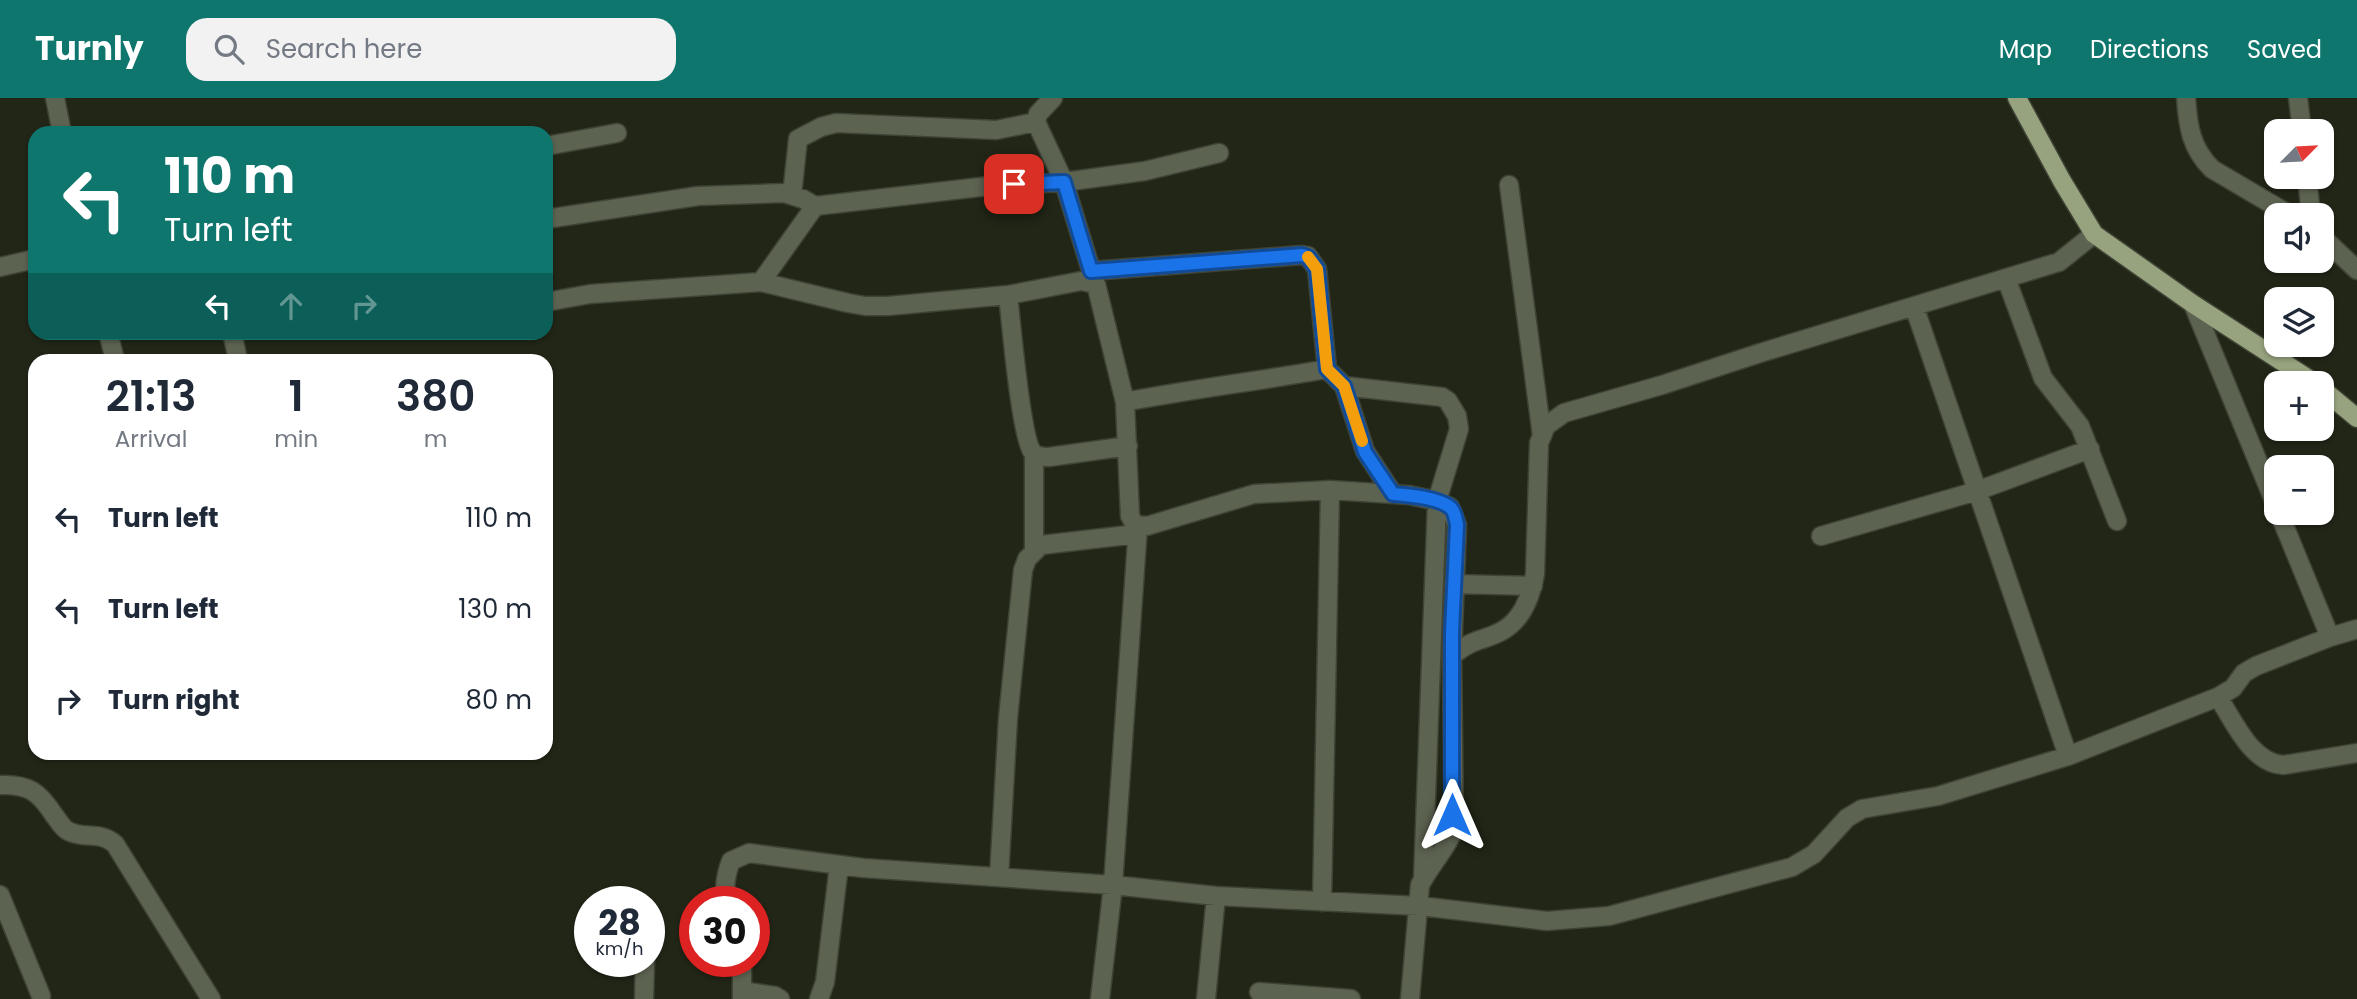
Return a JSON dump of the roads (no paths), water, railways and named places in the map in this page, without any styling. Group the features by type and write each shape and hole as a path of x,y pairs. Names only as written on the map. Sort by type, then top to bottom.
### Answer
{"main road":[{"path":"2017,98 2094,234 2193,304 2296,371"},
{"path":"2334,399 2357,418"}],"street":[{"path":"55,98 61,126"},
{"path":"1054,98 1038,114 1036,122 1064,182 1094,278 1125,402 1130,516 1137,530 1112,885 1100,999"},
{"path":"2186,98 2189,132 2202,158 2212,169 2270,203"},
{"path":"2298,98 2301,119"},
{"path":"792,195 798,139 821,127 836,123 996,131 1036,122"},
{"path":"553,145 617,133"},
{"path":"553,218 698,196 784,193 815,206 989,186 1064,182 1145,171 1219,153"},
{"path":"1509,185 1542,436"},
{"path":"761,282 815,206"},
{"path":"1452,656 1471,641 1501,631 1514,621 1522,610 1533,586 1535,574 1539,443 1546,426 1564,413 2059,262 2094,234"},
{"path":"2334,248 2357,270"},
{"path":"553,301 590,293 761,282 865,306 1008,295 1094,278 1302,255 1308,257 1317,269 1327,369 1344,386 1365,452 1393,494"},
{"path":"0,267 28,261"},
{"path":"2006,278 2043,377 2080,426 2117,521"},
{"path":"1008,295 1025,431 1034,454 1049,457 1128,446"},
{"path":"2193,304 2264,476"},
{"path":"1913,306 2068,756"},
{"path":"1125,402 1327,369"},
{"path":"1344,386 1442,397 1457,415 1459,429 1437,501 1423,880"},
{"path":"1821,536 1977,491 2090,449"},
{"path":"1034,454 1034,551"},
{"path":"1322,902 1330,489"},
{"path":"999,877 1008,718 1023,570 1034,551 1041,545 1137,530 1254,494 1330,489 1437,501 1450,507 1457,525 1452,656 1454,829 1449,842 1420,885 1410,999"},
{"path":"2284,525 2330,637"},
{"path":"1454,584 1533,586"},
{"path":"725,886 731,861 749,853 839,865 1112,885 1216,896 1420,906 1547,921 1609,916 1792,867 1814,854 1847,818 1862,810 1938,796 2068,756 2218,697 2233,688 2244,673 2256,666 2357,629"},
{"path":"2218,697 2254,751 2272,764 2283,765 2357,753"},
{"path":"0,785 32,789 42,797 64,829 73,834 99,834 115,844 211,999"},
{"path":"820,999 825,982 839,865"},
{"path":"0,895 41,996"},
{"path":"1206,999 1216,896"},
{"path":"644,999 645,977"},
{"path":"742,977 742,995 775,996 780,999"},
{"path":"1259,992 1352,999"}]}
